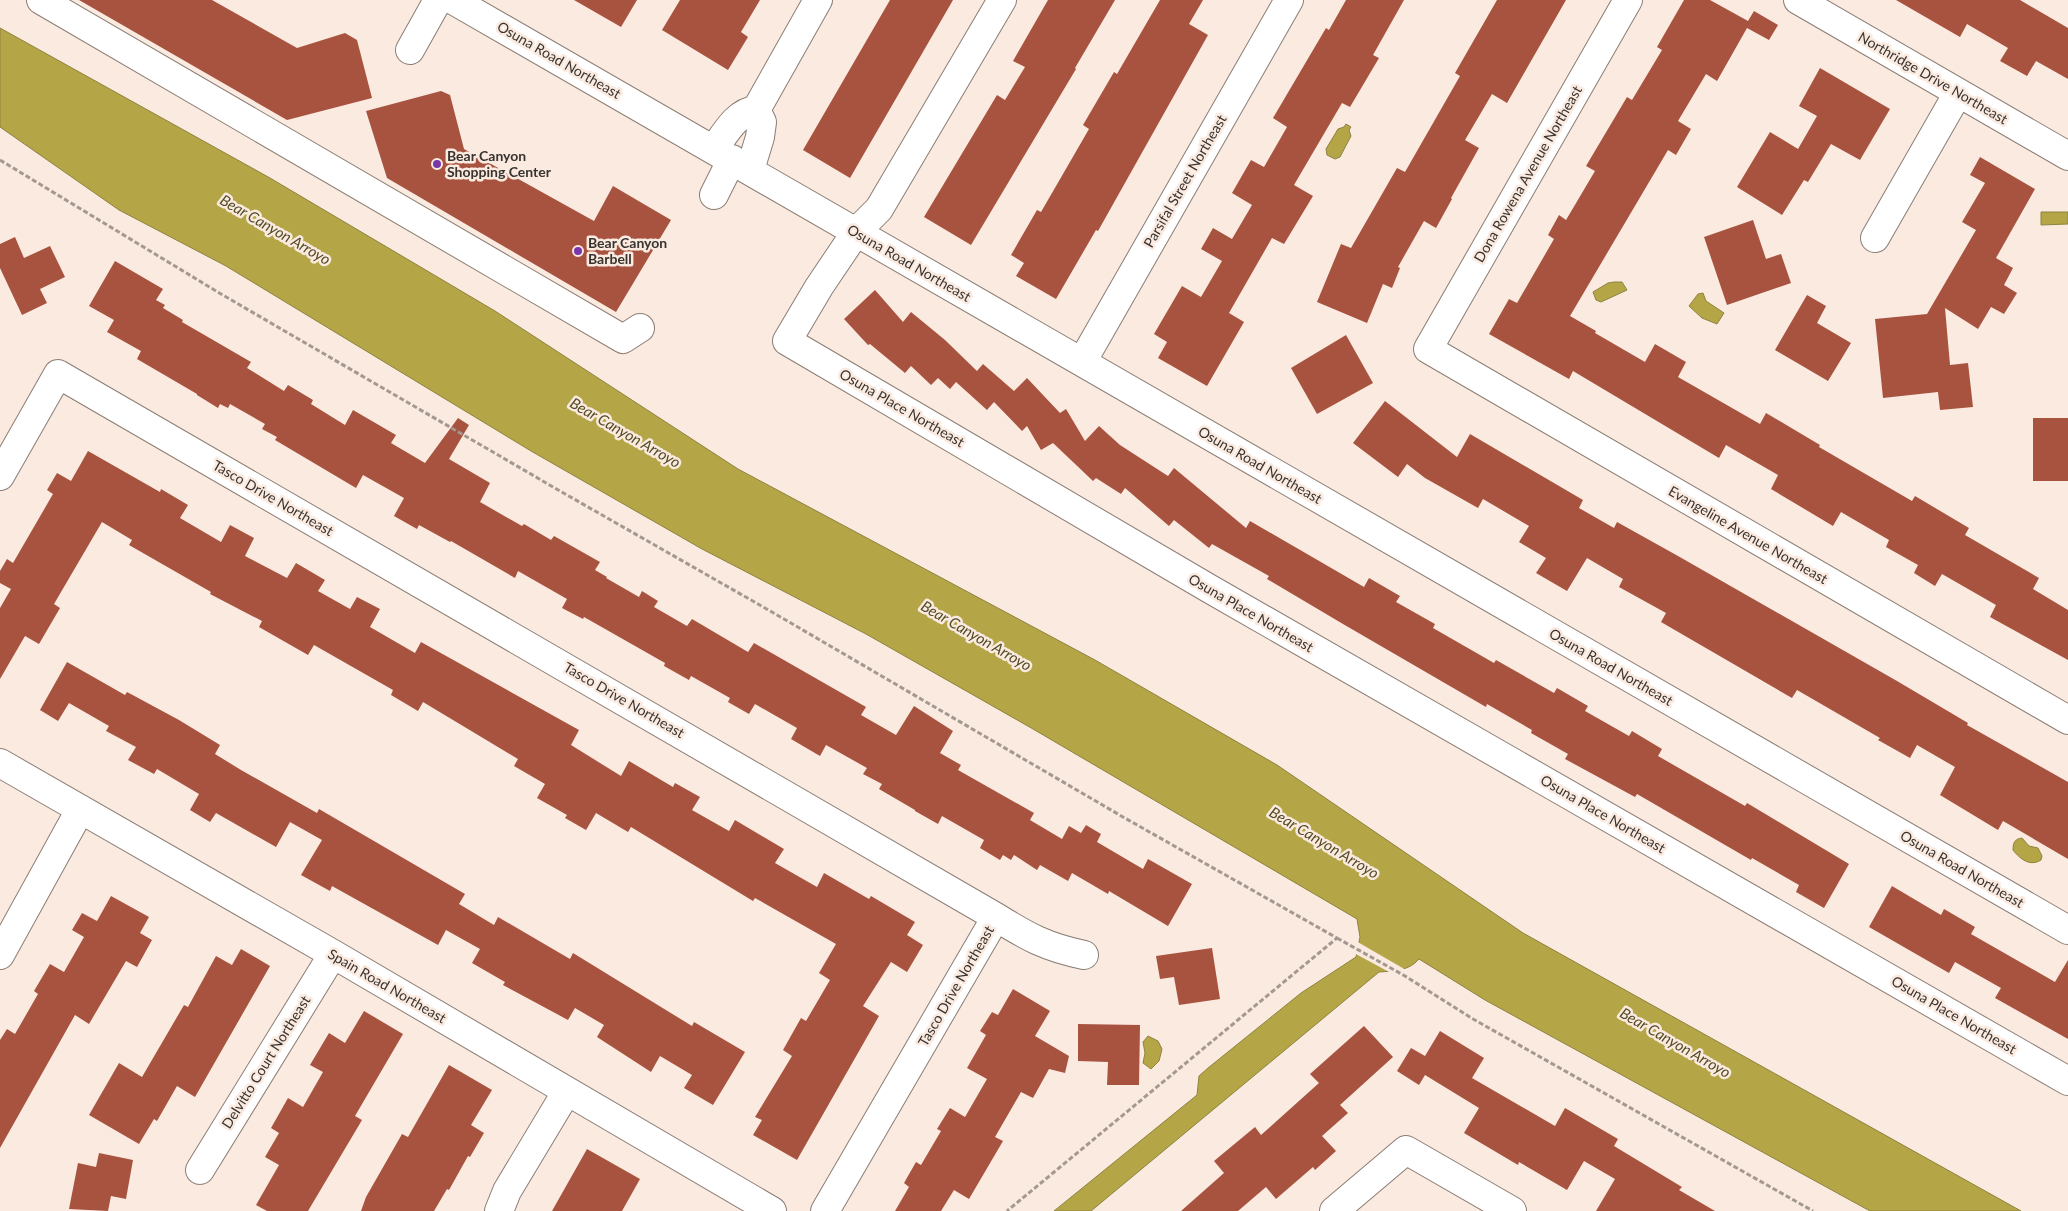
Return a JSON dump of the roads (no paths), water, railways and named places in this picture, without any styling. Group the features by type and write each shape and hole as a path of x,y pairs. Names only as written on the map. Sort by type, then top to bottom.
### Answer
{"street":[{"path":"41,0 623,340 640,328"},
{"path":"410,50 438,0"},
{"name":"Osuna Road Northeast","path":"453,0 2068,930"},
{"path":"756,110 818,0"},
{"name":"Osuna Place Northeast","path":"1002,0 879,210 856,232 819,287 787,341 1226,599 2068,1081"},
{"name":"Parsifal Street Northeast","path":"1082,362 1289,0"},
{"name":"Dona Rowena Avenue Northeast","path":"1428,349 1628,0"},
{"name":"Northridge Drive Northeast","path":"1798,0 2068,156"},
{"path":"1875,238 1958,93"},
{"path":"732,159 760,137 762,122 756,110"},
{"path":"714,195 732,159 733,124 746,111 756,110"},
{"name":"Evangeline Avenue Northeast","path":"1428,349 2068,720"},
{"name":"Tasco Drive Northeast","path":"0,476 58,374 996,917 826,1211"},
{"name":"Spain Road Northeast","path":"0,763 333,954 772,1211"},
{"path":"0,956 80,810"},
{"path":"996,917 1029,937 1055,949 1084,955"},
{"name":"Delvitto Court Northeast","path":"200,1170 333,954"},
{"path":"499,1211 507,1191 567,1091"},
{"path":"1334,1211 1406,1150 1512,1211"}],"water":[{"name":"Bear Canyon Arroyo","path":"0,28 270,178 495,311 738,469 1095,660 1277,765 1523,933 2021,1211 1870,1211 1485,1000 1419,959 1406,968 1396,971 1379,972 1091,1211 1054,1211 1197,1095 1199,1076 1208,1068 1301,993 1356,957 1360,937 1357,919 1033,729 866,634 702,549 531,451 226,266 119,210 0,127"},
{"path":"1346,124 1351,127 1349,130 1351,136 1340,157 1335,159 1327,155 1326,149 1338,129"},
{"path":"2041,212 2068,212 2068,224 2041,225"},
{"path":"1622,282 1627,290 1601,302 1596,300 1593,292 1608,283"},
{"path":"1703,293 1706,301 1724,313 1717,324 1702,318 1689,306 1698,294"},
{"path":"2022,838 2029,846 2038,848 2042,856 2041,860 2033,863 2025,861 2013,850 2016,840"},
{"path":"1148,1036 1158,1041 1162,1049 1159,1061 1151,1069 1143,1063 1145,1053 1143,1042"}],"place":[{"name":"Bear Canyon Shopping Center","path":"437,164"},
{"name":"Bear Canyon Barbell","path":"578,251"}]}
